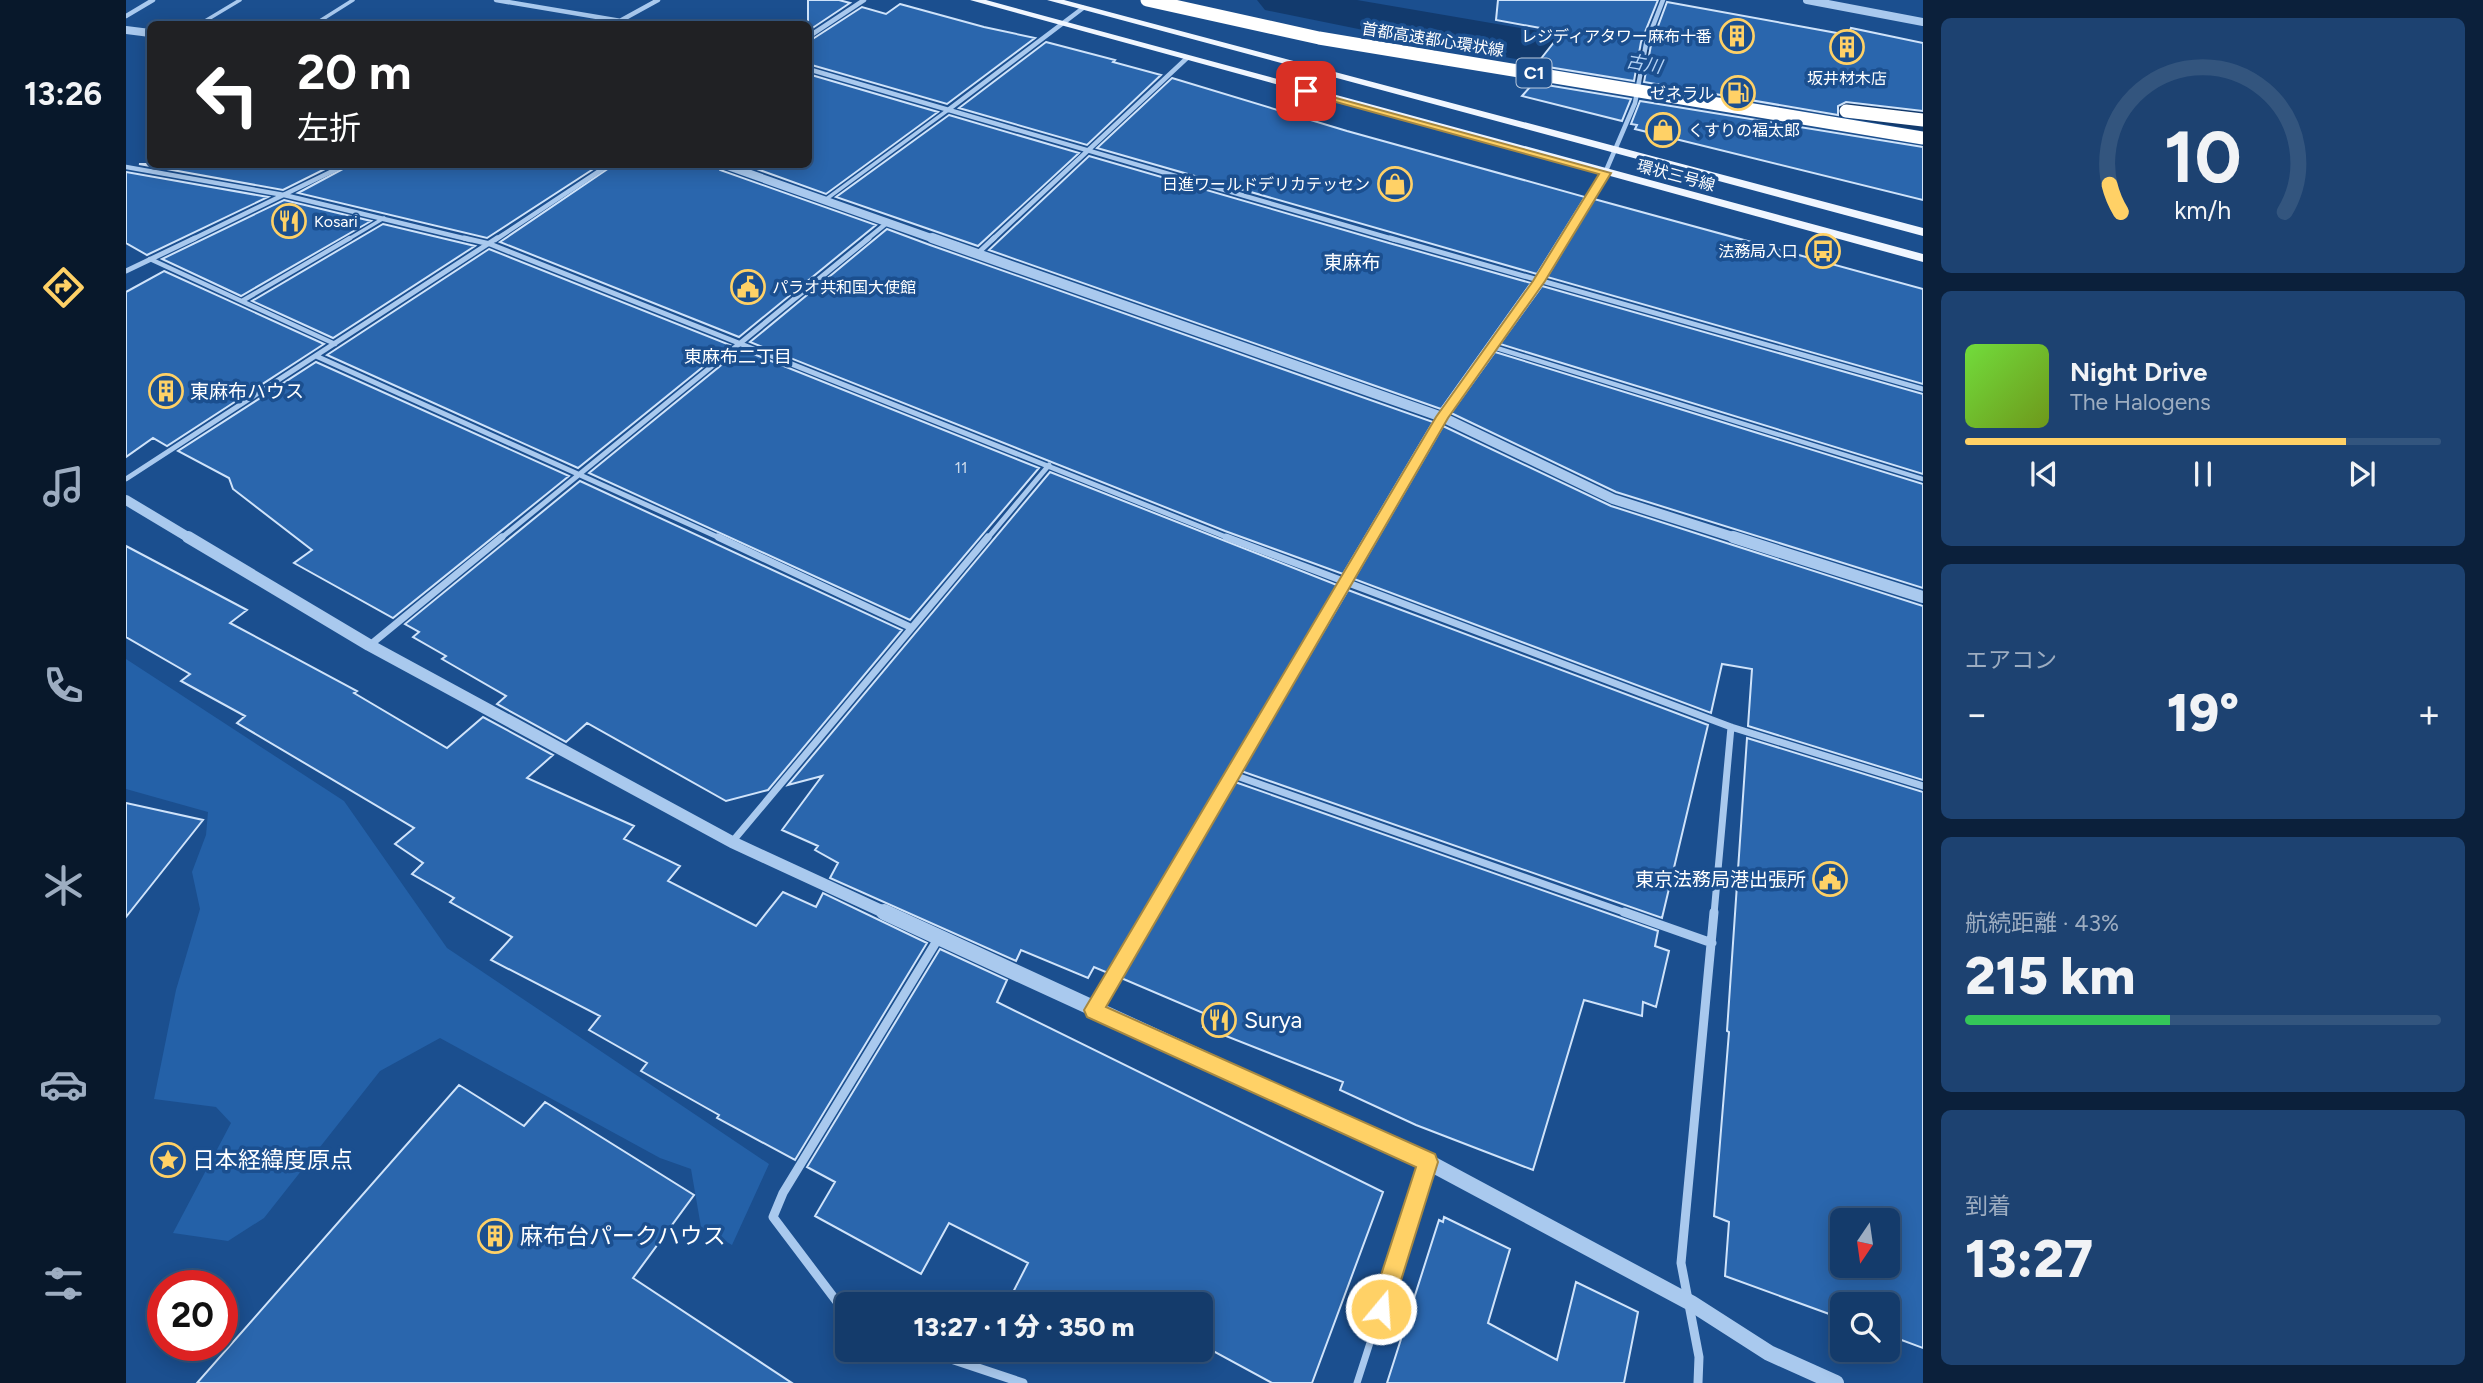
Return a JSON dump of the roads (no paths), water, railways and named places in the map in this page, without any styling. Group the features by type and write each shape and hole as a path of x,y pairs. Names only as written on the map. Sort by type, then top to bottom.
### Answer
{"highway":[{"name":"首都高速都心環状線","path":"1147,0 1265,27 1923,131"},
{"name":"首都高速都心環状線","path":"1206,0 1399,47 1923,138"},
{"path":"1399,47 1776,103 1923,120"},
{"path":"1399,47 1726,102 1923,125"}],"main road":[{"name":"環状三号線","path":"975,0 1923,258"},
{"name":"環状三号線","path":"1052,0 1923,232"},
{"path":"1378,111 1396,93"}],"street":[{"path":"126,16 153,0"},
{"path":"496,0 621,21 658,0"},
{"path":"812,34 864,0"},
{"path":"1094,1010 1342,583 1442,417 1490,346 1539,281 1605,173 1635,103 1646,44 1663,0"},
{"path":"1807,0 1842,4 1923,22"},
{"path":"948,110 1083,8"},
{"path":"126,30 147,33"},
{"path":"978,253 1091,151 1187,58"},
{"path":"812,70 1539,281 1923,388"},
{"path":"126,167 284,195 490,244 1342,583 1731,727 1923,786"},
{"path":"126,271 339,168"},
{"path":"126,479 604,168"},
{"path":"733,168 1442,417 1613,499 1923,597"},
{"path":"369,645 888,222"},
{"path":"316,356 581,473 910,627"},
{"path":"732,842 910,627 1049,465"},
{"path":"126,500 369,645 732,842 1428,1162 1691,1303 1769,1353 1836,1383"},
{"path":"1698,1383 1699,1357 1691,1303 1681,1263 1731,727"},
{"path":"1231,774 1712,943"},
{"path":"835,1299 773,1217 783,1193 939,939"},
{"path":"960,1362 1023,1383"}],"lane":[{"path":"205,21 240,0"},
{"path":"320,21 353,0"},
{"path":"825,200 948,110"},
{"path":"242,302 384,217"},
{"path":"150,259 335,344"},
{"path":"1490,346 1923,479"},
{"path":"1357,1383 1428,1162"}],"waterway":[{"name":"古川","path":"1282,0 1442,31 1763,84 1923,114"}],"place":[{"name":"レジディアタワー麻布十番","path":"1737,36"},
{"name":"坂井材木店","path":"1847,47"},
{"name":"ゼネラル","path":"1738,93"},
{"name":"くすりの福太郎","path":"1663,130"},
{"name":"日進ワールドデリカテッセン","path":"1395,184"},
{"name":"Kosari","path":"289,221"},
{"name":"法務局入口","path":"1823,251"},
{"name":"パラオ共和国大使館","path":"748,287"},
{"name":"東麻布ハウス","path":"166,391"},
{"name":"東京法務局港出張所","path":"1830,879"},
{"name":"Surya","path":"1219,1020"},
{"name":"日本経緯度原点","path":"168,1160"},
{"name":"麻布台パークハウス","path":"495,1236"}],"district":[{"name":"東麻布","path":"1352,262"},
{"name":"東麻布二丁目","path":"738,357"}]}
